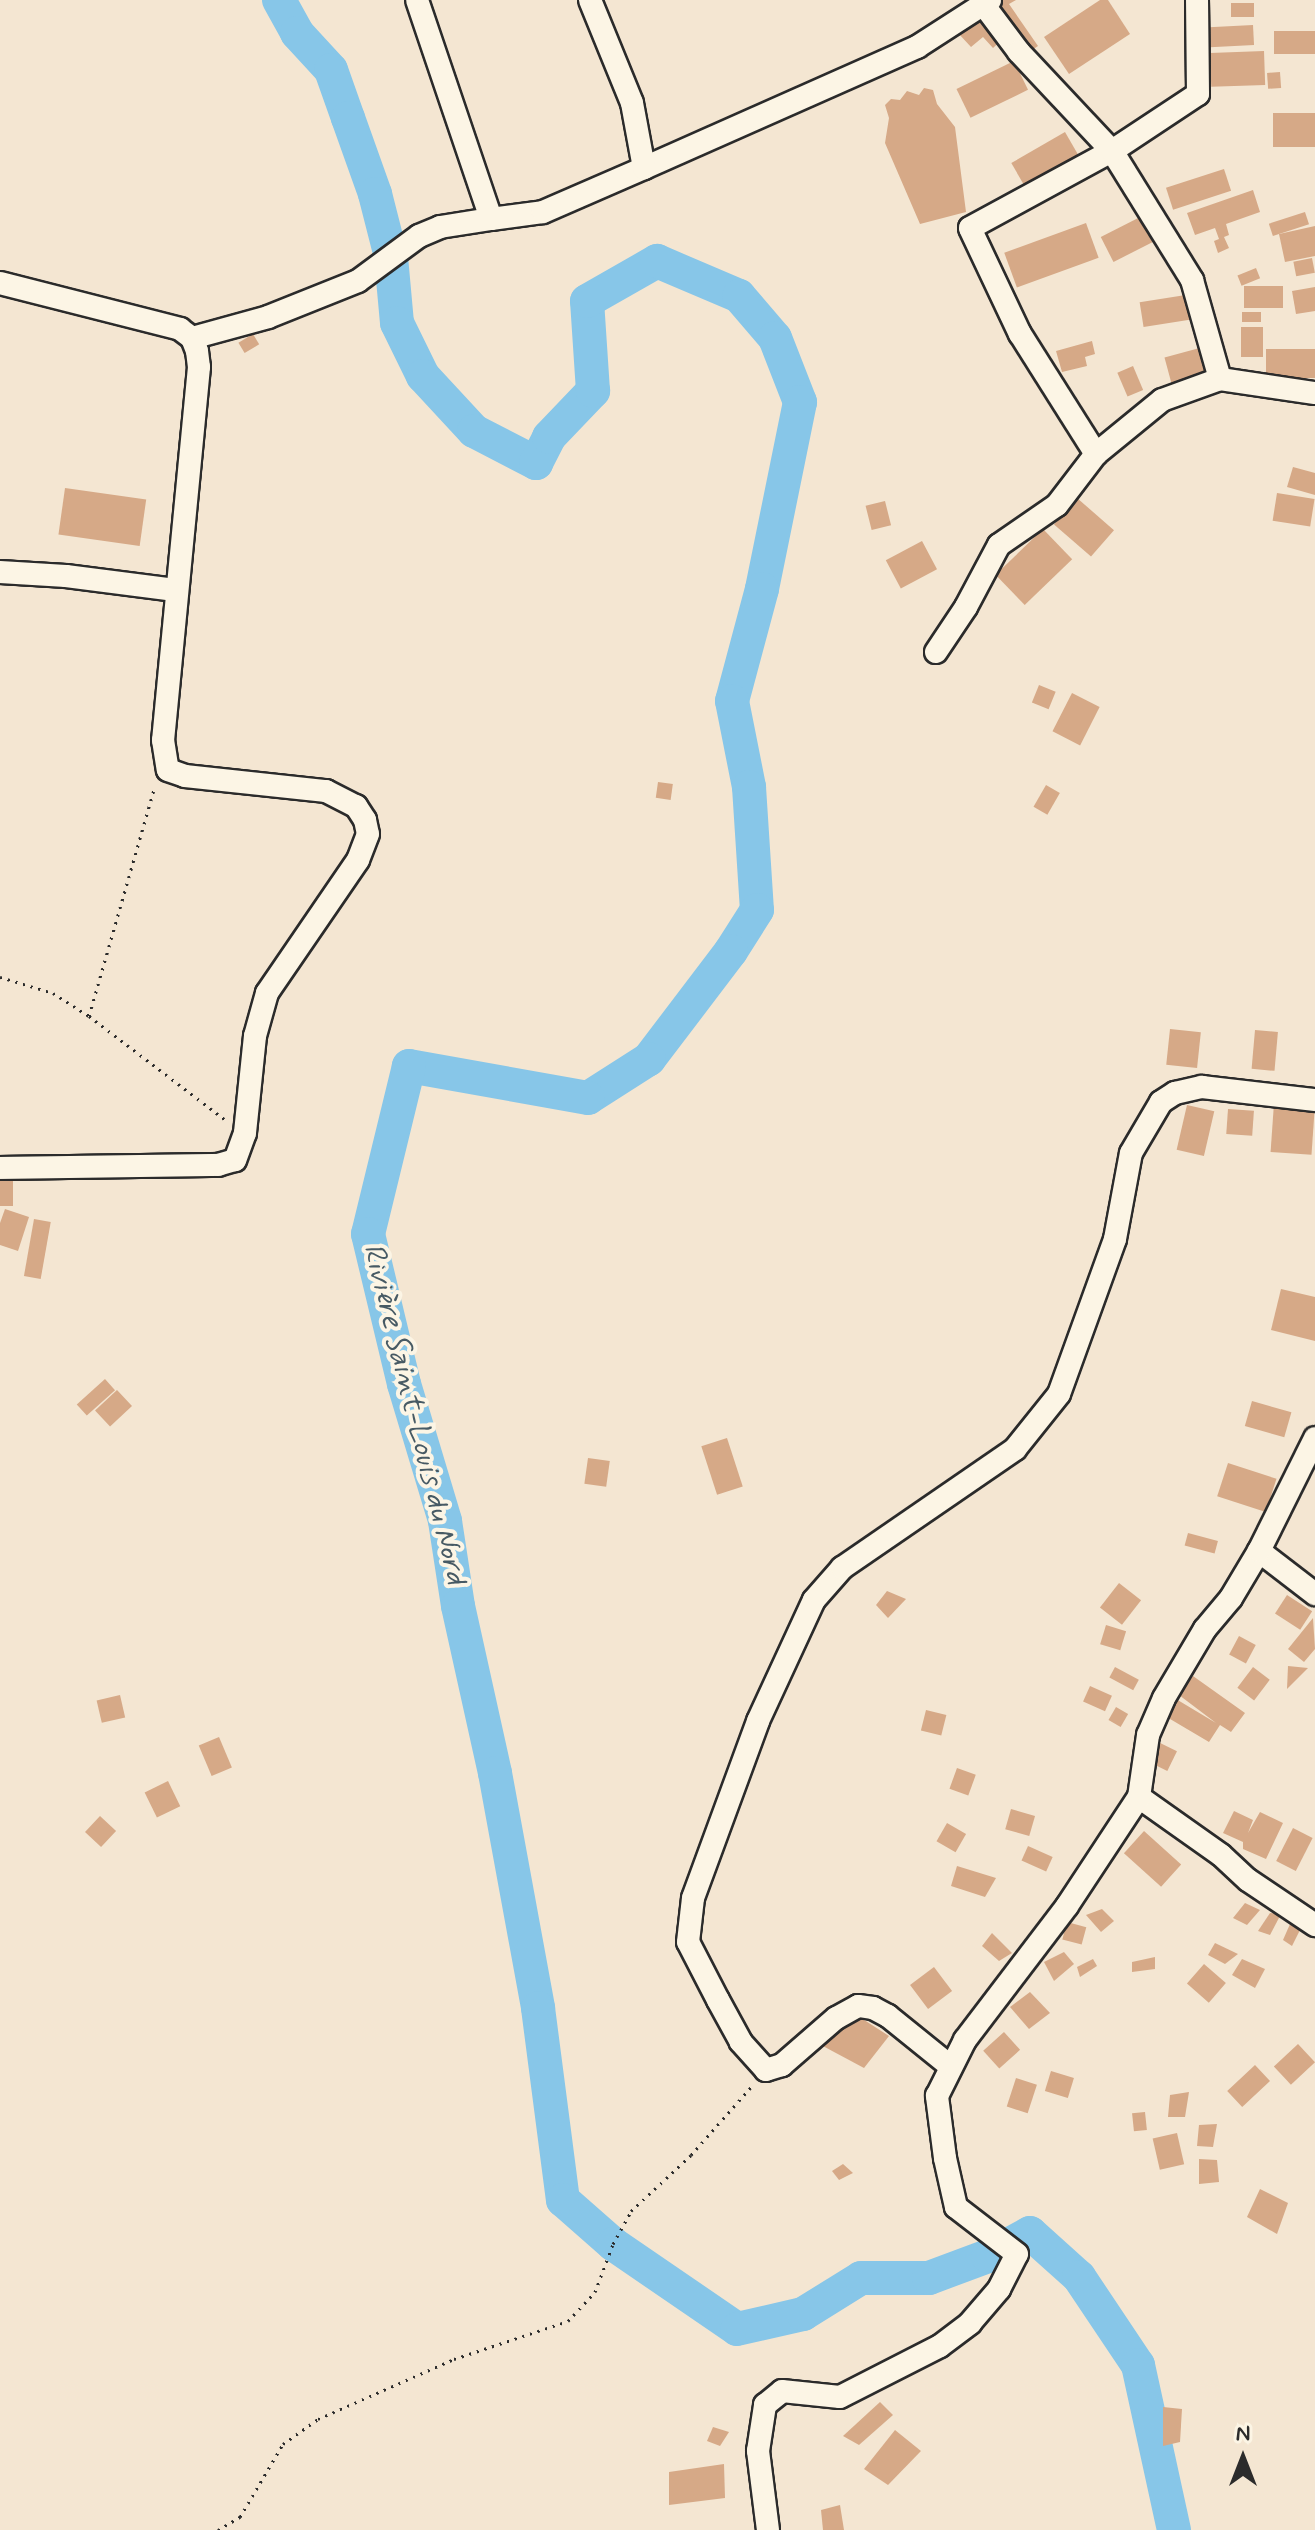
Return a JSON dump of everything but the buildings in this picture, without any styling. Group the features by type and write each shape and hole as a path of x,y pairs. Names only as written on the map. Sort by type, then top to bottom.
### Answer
{"street":[{"path":"417,0 491,219"},
{"path":"590,0 628,91 644,168"},
{"path":"1096,454 1020,334 970,228 1112,151 1198,94 1197,0"},
{"path":"192,338 268,317 358,281 419,236 440,227 543,212 917,47 986,2 1019,52 1112,151 1192,280 1220,379"},
{"path":"0,283 180,329 192,338 199,367 175,590 164,759 168,770 185,776 326,791 356,806 365,820 368,834 358,860 267,993 255,1036 245,1133 235,1160 218,1165 0,1168"},
{"path":"936,652 966,607 999,545 1057,505 1096,454 1162,400 1220,379 1315,393"},
{"path":"0,572 66,576 175,590"},
{"path":"950,2066 888,2016 873,2008 858,2006 836,2018 782,2065 766,2070 741,2042 688,1942 693,1898 758,1721 814,1600 842,1568 1015,1449 1059,1394 1115,1239 1131,1153 1161,1102 1175,1093 1202,1087 1315,1100"},
{"path":"768,2530 758,2451 765,2405 782,2391 840,2397 940,2346 970,2323 999,2289 1017,2254 956,2207 945,2158 937,2096 965,2040 1067,1906 1139,1797 1148,1735 1164,1698 1205,1629 1231,1598 1259,1551 1315,1438"},
{"path":"1259,1551 1315,1594"},
{"path":"1139,1797 1221,1855 1248,1880 1315,1925"}],"path":[{"path":"89,1016 138,834 164,759"},
{"path":"0,977 53,993 89,1016 245,1133"},
{"path":"218,2530 240,2517 283,2444 318,2419 454,2359 568,2321 595,2292 631,2211 691,2155 766,2070"}],"waterway":[{"name":"Rivière Saint-Louis du Nord","path":"279,0 297,33 331,70 375,194 391,257 397,323 423,376 474,431 536,463 549,437 593,391 587,301 657,261 739,296 775,338 800,402 762,589 732,701 749,787 757,910 731,951 649,1059 588,1098 409,1066 368,1234 404,1384 445,1521 458,1606 495,1773 538,2008 563,2200 613,2244 737,2329 803,2314 861,2278 929,2278 988,2256 1030,2233 1079,2277 1138,2365 1174,2530"}]}
